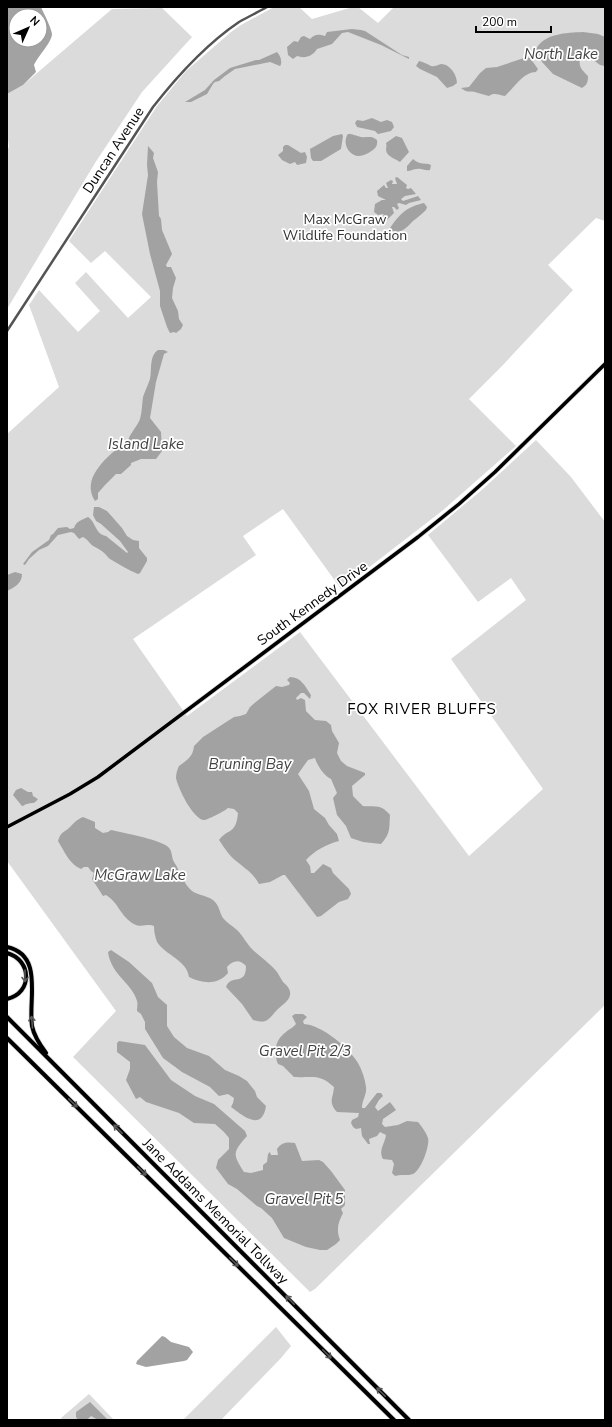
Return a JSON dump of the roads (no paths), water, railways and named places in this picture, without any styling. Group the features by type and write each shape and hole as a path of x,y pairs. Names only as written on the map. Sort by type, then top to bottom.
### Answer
{"highway":[{"path":"7,947 20,952 26,958 30,966 32,976 33,1029 39,1043 58,1068"},
{"path":"7,953 21,962 26,975 25,984 21,991 15,996 7,999"},
{"name":"Jane Addams Memorial Tollway","path":"7,1017 409,1420"},
{"name":"Jane Addams Memorial Tollway","path":"7,1038 394,1420"},
{"path":"7,1041 61,1092"}],"main road":[{"name":"South Kennedy Drive","path":"7,827 63,798 98,777 418,537 459,504 495,472 605,364"}],"street":[{"name":"Duncan Avenue","path":"7,332 153,107 184,68 240,22 267,7"}],"water":[{"path":"7,7 41,7 8,8 8,48 45,48 34,65 36,72 23,85 7,94"},
{"path":"48,23 52,34 48,43"},
{"path":"352,29 365,31 402,55 409,57 409,59 381,45 348,32 342,33 332,44 317,49 308,56 297,56 293,59 288,55 287,47 294,41 298,42 301,37 304,36 310,39 317,35 325,36 327,32"},
{"name":"North Lake","path":"583,32 598,34 605,37 605,66 600,65 592,59 583,57 580,59 580,67 588,76 587,83 582,88 553,74 542,62 536,49 550,37"},
{"path":"277,52 281,59 280,66 270,62 235,69 219,81 215,82 207,94 191,102 185,102 205,90 214,80 230,68 259,60"},
{"path":"527,57 530,58 538,69 536,72 527,75 519,81 505,96 495,94 489,96 466,91 461,88 469,87 486,68 497,67"},
{"path":"419,61 431,66 444,64 454,73 457,83 447,88 437,77 416,66"},
{"path":"372,118 381,122 387,120 392,122 394,127 391,131 378,134 375,131 357,127 355,123 357,120 363,121"},
{"path":"342,134 341,149 321,161 313,161 311,158 310,149 333,136"},
{"path":"348,134 373,138 377,140 377,146 366,154 360,156 354,155 347,148 346,137"},
{"path":"396,136 402,138 409,152 400,162 390,156 386,150 386,143"},
{"path":"288,145 301,153 305,152 307,157 306,163 297,165 295,162 290,164 282,160 278,155 283,151 283,147"},
{"path":"148,146 154,153 153,158 158,172 157,182 159,216 161,219 162,230 172,254 166,265 167,267 171,267 176,278 172,298 178,311 179,319 183,325 176,333 170,333 160,306 160,291 150,254 142,214 148,175"},
{"path":"413,159 421,163 431,165 430,170 419,169 407,171 407,166"},
{"path":"397,177 407,185 406,188 411,188 416,194 405,196 401,199 403,201 418,196 421,200 406,205 399,203 397,204 399,208 397,210 392,207 394,213 386,221 384,221 381,217 384,215 383,214 378,215 374,212 375,204 382,200 386,200 378,196 377,191 384,185 388,188 386,183 391,180 393,181 392,184 397,184 395,178"},
{"path":"424,203 427,207 426,210 406,228 397,232 390,230 400,215 412,207"},
{"name":"Island Lake","path":"158,350 168,352 164,354 156,382 150,418 161,432 162,451 156,459 141,459 131,463 131,465 121,474 116,474 98,493 98,499 95,501 91,493 93,477 102,463 120,446 125,449 128,447 130,443 128,441 129,438 140,419 143,397 150,379 152,359"},
{"path":"94,507 99,507 107,511 127,536 133,540 139,541 139,548 147,558 147,561 140,573 138,574 127,569 110,559 85,538 83,537 79,539 74,533 71,532 58,535 48,546 39,550 25,565 23,564 32,552 49,540 51,535 58,528 74,528 78,522 88,517 102,535 106,536 127,553 128,552 120,541 96,521 93,515"},
{"path":"15,572 22,574 21,580 7,591 7,575"},
{"name":"Bruning Bay","path":"290,677 300,680 311,695 310,699 304,693 301,693 296,698 297,700 301,698 305,700 306,711 315,720 326,721 331,725 332,731 339,743 337,753 341,761 347,766 365,773 365,775 352,786 353,796 363,806 375,806 384,809 390,815 388,833 381,844 363,842 351,838 346,826 337,815 333,798 337,793 331,779 321,770 315,758 308,760 298,774 309,791 314,809 325,818 337,834 339,841 321,848 306,860 310,866 311,873 314,873 323,864 331,868 333,873 349,889 351,894 348,899 339,902 321,916 317,917 285,875 270,882 259,884 252,875 226,850 219,840 235,825 238,813 234,809 228,808 216,816 205,820 199,818 194,814 186,802 176,778 179,766 189,758 194,746 203,737 234,717 246,714 250,707 276,686 282,687 289,685 290,683 287,680"},
{"path":"21,788 28,792 32,792 33,796 38,799 37,801 22,806 13,795 16,790"},
{"name":"McGraw Lake","path":"83,817 95,822 95,828 103,833 111,830 156,841 167,846 171,852 174,862 189,888 194,892 213,900 217,904 225,920 237,930 252,949 277,972 290,991 290,995 286,1002 267,1020 261,1022 253,1020 242,1004 226,987 231,981 244,976 246,966 239,961 234,962 227,967 228,973 220,980 205,982 189,977 184,966 165,951 157,942 154,926 138,926 128,920 110,898 106,895 103,896 92,879 94,873 88,867 81,869 77,867 68,857 58,841 59,838 76,821"},
{"path":"111,950 129,962 152,983 158,997 167,1005 167,1026 174,1037 187,1048 209,1056 225,1070 247,1081 255,1091 257,1097 266,1106 264,1114 261,1118 252,1120 241,1114 231,1107 234,1098 228,1094 219,1096 210,1087 182,1072 163,1058 145,1029 145,1022 141,1014 137,1011 135,995 113,967 108,952"},
{"name":"Gravel Pit 2/3","path":"295,1014 303,1014 307,1017 303,1021 304,1024 319,1028 327,1033 342,1044 354,1057 361,1069 366,1084 366,1093 362,1108 365,1108 377,1093 381,1093 383,1096 375,1107 378,1111 390,1102 396,1110 383,1119 382,1124 385,1127 398,1125 407,1121 418,1122 428,1138 428,1146 422,1163 416,1172 409,1175 395,1176 392,1173 394,1164 392,1160 383,1159 381,1153 386,1135 380,1132 377,1136 369,1139 370,1144 368,1144 362,1136 361,1128 356,1129 351,1123 352,1120 358,1117 359,1113 337,1112 334,1109 332,1100 334,1087 329,1083 316,1077 294,1077 283,1066 278,1064 275,1051 277,1042 282,1035 296,1024 292,1016"},
{"name":"Gravel Pit 5","path":"119,1041 145,1045 171,1080 195,1096 214,1104 245,1131 247,1136 239,1146 236,1153 237,1161 244,1172 251,1173 263,1170 263,1165 267,1162 268,1154 270,1152 271,1155 278,1155 277,1149 281,1145 287,1143 295,1143 302,1161 319,1160 323,1162 345,1190 345,1205 341,1209 343,1213 338,1226 340,1240 327,1250 320,1250 306,1247 284,1238 272,1218 237,1189 228,1184 216,1168 218,1160 229,1149 229,1138 224,1132 215,1124 194,1123 179,1113 146,1102 140,1097 136,1099 126,1080 130,1069 130,1062 117,1052 117,1043"},
{"path":"162,1336 171,1342 189,1347 193,1352 187,1360 184,1361 146,1367 136,1364 137,1361"},
{"path":"90,1402 108,1420 98,1420 91,1416 87,1420 78,1420 76,1417 76,1412"}],"district":[{"name":"FOX RIVER BLUFFS","path":"422,709"}],"park label":[{"name":"Max McGraw Wildlife Foundation","path":"345,228"}]}
